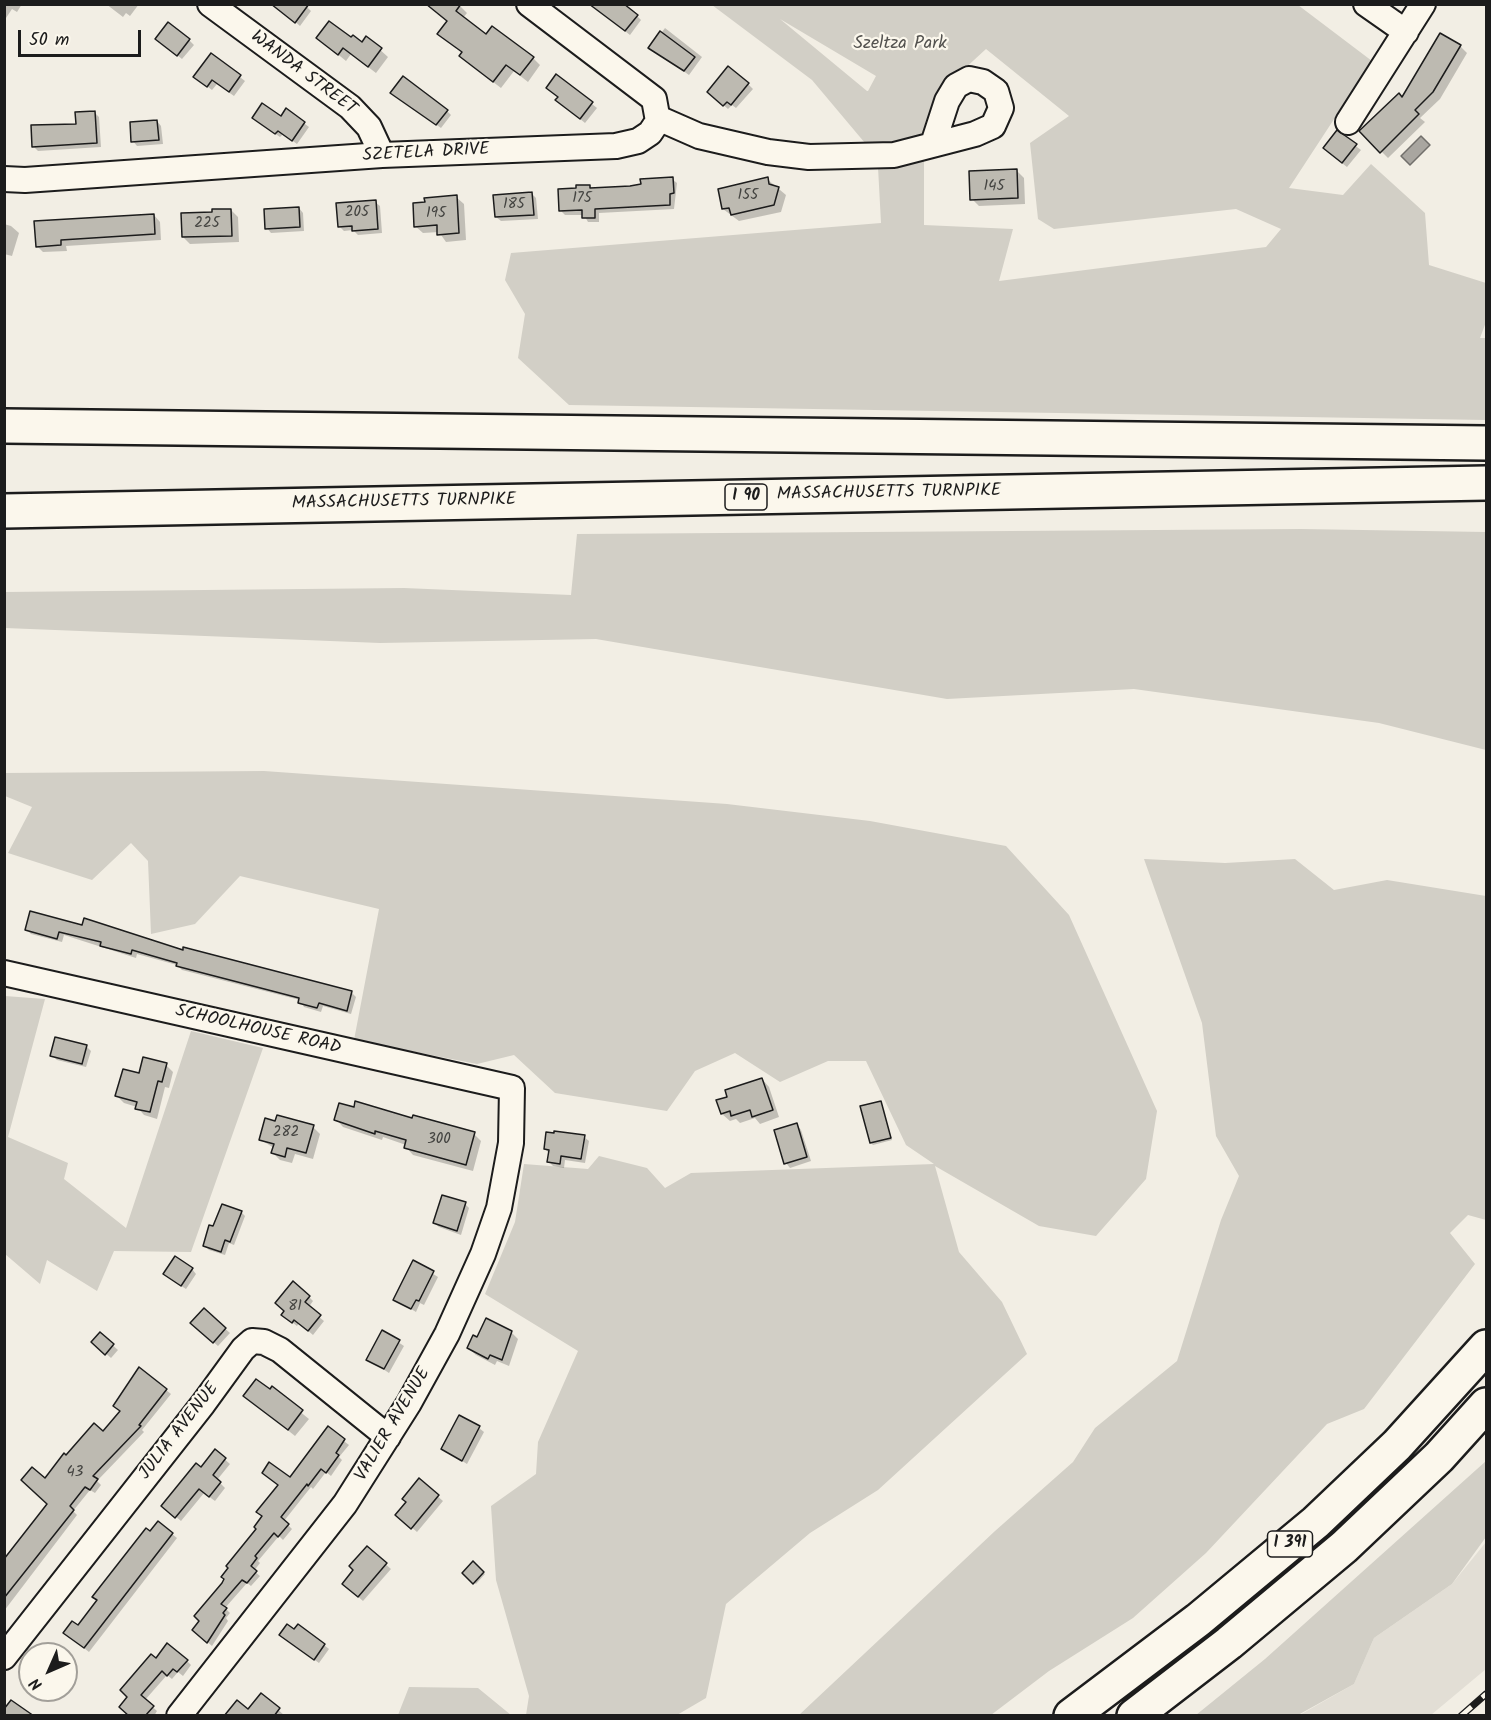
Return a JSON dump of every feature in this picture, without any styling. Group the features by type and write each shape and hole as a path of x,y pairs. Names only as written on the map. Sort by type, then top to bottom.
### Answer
{"highway":[{"path":"4,426 1486,443"},
{"name":"MASSACHUSETTS TURNPIKE","path":"4,511 1486,483"},
{"name":"I 391","path":"1071,1716 1198,1620 1316,1522 1397,1445 1486,1347"},
{"name":"I 391","path":"1134,1716 1229,1643 1344,1547 1431,1465 1486,1405"}],"street":[{"name":"WANDA STREET","path":"210,4 350,107 369,127 382,155"},
{"path":"529,4 648,93 656,103 658,118 699,136 768,152 809,157 894,155 933,144"},
{"path":"1366,4 1406,32"},
{"path":"1348,122 1423,4"},
{"name":"SZETELA DRIVE","path":"4,179 25,180 382,155 616,146 642,139 655,128 658,118"},
{"name":"SCHOOLHOUSE ROAD","path":"4,973 512,1089"},
{"name":"VALIER AVENUE","path":"179,1716 324,1533 388,1437 447,1334 486,1247 508,1164 512,1089"},
{"name":"JULIA AVENUE","path":"4,1656 249,1343 261,1341 280,1350 388,1437"}],"shaded area":[{"path":"1421,136 1430,145 1410,165 1401,156"},
{"path":"1486,1542 1486,1669 1431,1715 1298,1716 1354,1684 1374,1638 1452,1584"}],"green space":[{"name":"Szeltza Park","path":"712,5 1298,5 1372,61 1289,188 1343,195 1371,164 1425,213 1429,265 1486,283 1486,322 1480,338 1486,338 1486,420 569,405 518,358 525,314 505,280 511,253 881,223 878,167 924,153 924,225 1013,229 999,281 1266,247 1281,229 1236,209 1054,229 1038,219 1030,143 1069,116 986,49 936,95 920,140 870,149 812,80","holes":["780,19 876,76 867,91"]},
{"path":"1301,529 1486,532 1486,750 1379,723 1134,689 947,699 596,639 380,643 5,628 5,592 404,588 571,595 577,534"},
{"path":"264,771 727,804 870,821 1006,846 1069,915 1157,1111 1146,1179 1096,1236 1039,1226 935,1166 959,1252 1002,1302 1027,1354 878,1490 810,1533 726,1604 706,1698 677,1715 526,1715 529,1696 496,1580 491,1506 536,1474 538,1442 578,1351 485,1294 515,1222 524,1164 588,1169 599,1156 647,1168 665,1188 691,1173 934,1164 906,1145 866,1061 828,1061 780,1082 735,1053 695,1071 667,1111 555,1093 514,1055 477,1064 354,1040 379,909 240,876 195,924 151,934 148,861 131,843 92,880 8,853 32,807 5,796 4,773"},
{"path":"1144,859 1225,863 1295,859 1334,890 1387,880 1486,896 1486,1220 1468,1215 1450,1233 1475,1264 1364,1409 1327,1424 1206,1553 1133,1618 1049,1671 991,1715 799,1715 995,1531 1073,1462 1095,1428 1177,1361 1221,1220 1239,1176 1216,1136 1202,1023"},
{"path":"5,996 45,999 8,1137 68,1163 64,1179 126,1228 191,1031 263,1048 191,1252 114,1251 97,1291 47,1260 40,1284 5,1254"},
{"path":"1486,1461 1486,1537 1452,1584 1374,1638 1354,1684 1298,1715 1196,1715 1265,1659"},
{"path":"409,1687 478,1688 511,1715 398,1715"}],"building":[{"path":"271,4 309,4 295,23"},
{"path":"426,4 461,4 456,11 486,34 492,26 534,57 520,75 506,65 493,82 459,56 462,52 437,34 447,21"},
{"path":"589,4 624,4 638,15 625,31"},
{"path":"329,21 351,37 353,35 362,42 366,36 382,48 368,67 343,48 338,55 316,38"},
{"path":"168,22 190,39 177,56 155,39"},
{"path":"660,31 695,57 684,71 648,48"},
{"path":"1440,33 1461,45 1433,92 1415,110 1419,114 1380,153 1359,131 1399,93 1402,97"},
{"path":"211,53 241,75 229,92 212,80 207,87 193,77"},
{"path":"728,66 749,83 731,105 727,102 723,106 707,92"},
{"path":"556,74 593,102 580,119 555,100 558,97 546,88"},
{"path":"403,76 448,110 436,125 390,93"},
{"path":"262,103 281,116 286,108 305,122 292,141 278,131 275,134 252,118"},
{"path":"95,111 97,143 32,147 31,125 76,124 75,112"},
{"path":"157,120 159,140 131,142 130,122"},
{"path":"1337,130 1357,144 1342,163 1323,148"},
{"path":"1017,169 1018,198 970,200 969,171"},
{"path":"673,177 674,193 670,194 670,205 595,209 595,218 582,218 582,210 559,211 558,189 576,188 576,185 590,185 590,188 630,186 641,184 640,179"},
{"path":"768,177 769,184 779,187 774,205 731,215 729,208 722,209 718,189"},
{"path":"532,192 534,215 495,217 493,195"},
{"path":"457,195 459,233 437,235 437,225 414,227 413,203 425,202 424,198"},
{"path":"376,200 378,229 352,231 352,226 338,227 336,203"},
{"path":"299,207 300,227 265,229 264,209"},
{"path":"212,209 231,209 232,236 182,237 181,213 212,212"},
{"path":"154,214 155,234 61,240 61,245 36,247 34,221"},
{"path":"30,911 82,925 84,918 183,950 183,947 352,991 347,1011 319,1003 317,1008 298,1003 299,998 176,966 177,963 132,950 131,954 100,946 101,942 59,932 57,939 25,930"},
{"path":"55,1037 87,1045 82,1064 50,1056"},
{"path":"143,1057 167,1063 162,1082 158,1081 150,1112 135,1109 137,1102 115,1096 123,1069 139,1073"},
{"path":"762,1078 773,1110 752,1117 750,1110 731,1116 730,1111 721,1114 716,1100 727,1097 725,1090"},
{"path":"355,1101 412,1118 413,1115 475,1132 466,1165 404,1148 406,1140 375,1131 375,1134 334,1120 339,1103 354,1107"},
{"path":"881,1101 891,1138 870,1143 860,1106"},
{"path":"277,1115 314,1125 306,1153 287,1148 285,1157 271,1153 274,1144 259,1140 265,1118 275,1121"},
{"path":"797,1123 807,1157 784,1164 774,1130"},
{"path":"554,1131 585,1135 581,1159 561,1156 560,1164 547,1162 549,1150 544,1149 546,1132 554,1133"},
{"path":"442,1195 466,1202 457,1231 433,1223"},
{"path":"222,1204 242,1211 230,1242 225,1240 221,1252 203,1246 209,1225 213,1226"},
{"path":"175,1256 193,1268 181,1286 163,1274"},
{"path":"413,1260 434,1271 419,1301 416,1300 411,1309 393,1300"},
{"path":"293,1281 310,1296 305,1302 321,1315 308,1331 294,1320 292,1323 281,1315 284,1311 275,1303"},
{"path":"204,1308 226,1328 213,1343 190,1323"},
{"path":"486,1318 512,1331 502,1360 490,1355 488,1359 467,1348 473,1335 477,1337"},
{"path":"382,1330 400,1340 384,1369 366,1360"},
{"path":"100,1332 114,1344 105,1355 91,1342"},
{"path":"139,1367 167,1389 139,1425 141,1426 93,1476 98,1479 90,1490 85,1487 70,1506 74,1510 4,1598 4,1559 47,1504 21,1480 32,1467 45,1478 64,1453 66,1455 94,1423 103,1431 120,1411 113,1406"},
{"path":"256,1379 270,1389 272,1386 303,1410 288,1430 243,1396"},
{"path":"459,1415 480,1426 462,1461 441,1449"},
{"path":"328,1426 345,1439 336,1453 339,1455 326,1473 321,1469 281,1517 289,1524 278,1537 274,1533 255,1556 257,1558 251,1566 257,1571 247,1583 242,1580 221,1604 227,1608 223,1613 225,1615 207,1643 192,1630 199,1621 194,1616 222,1583 224,1579 221,1577 228,1568 226,1566 256,1529 254,1527 262,1516 256,1512 278,1485 262,1473 269,1462 290,1477"},
{"path":"215,1449 226,1458 213,1475 221,1482 209,1497 199,1489 175,1518 161,1506 196,1463 201,1467"},
{"path":"419,1478 439,1495 411,1529 395,1515 406,1502 402,1499"},
{"path":"158,1521 173,1533 84,1648 63,1633 72,1621 78,1625 97,1600 92,1597 146,1528 150,1531"},
{"path":"367,1546 387,1563 358,1597 342,1584 353,1570 349,1566"},
{"path":"473,1561 484,1572 473,1584 462,1573"},
{"path":"287,1624 294,1629 298,1624 325,1644 314,1660 279,1635"},
{"path":"167,1643 188,1660 177,1672 173,1669 167,1676 162,1671 141,1695 154,1706 145,1716 129,1716 119,1707 127,1697 120,1690 151,1654 156,1658"},
{"path":"261,1693 280,1708 274,1716 224,1716 237,1700 248,1709"},
{"path":"11,1700 34,1716 4,1716 4,1709"}],"railway":[{"path":"1461,1716 1486,1694"}]}
